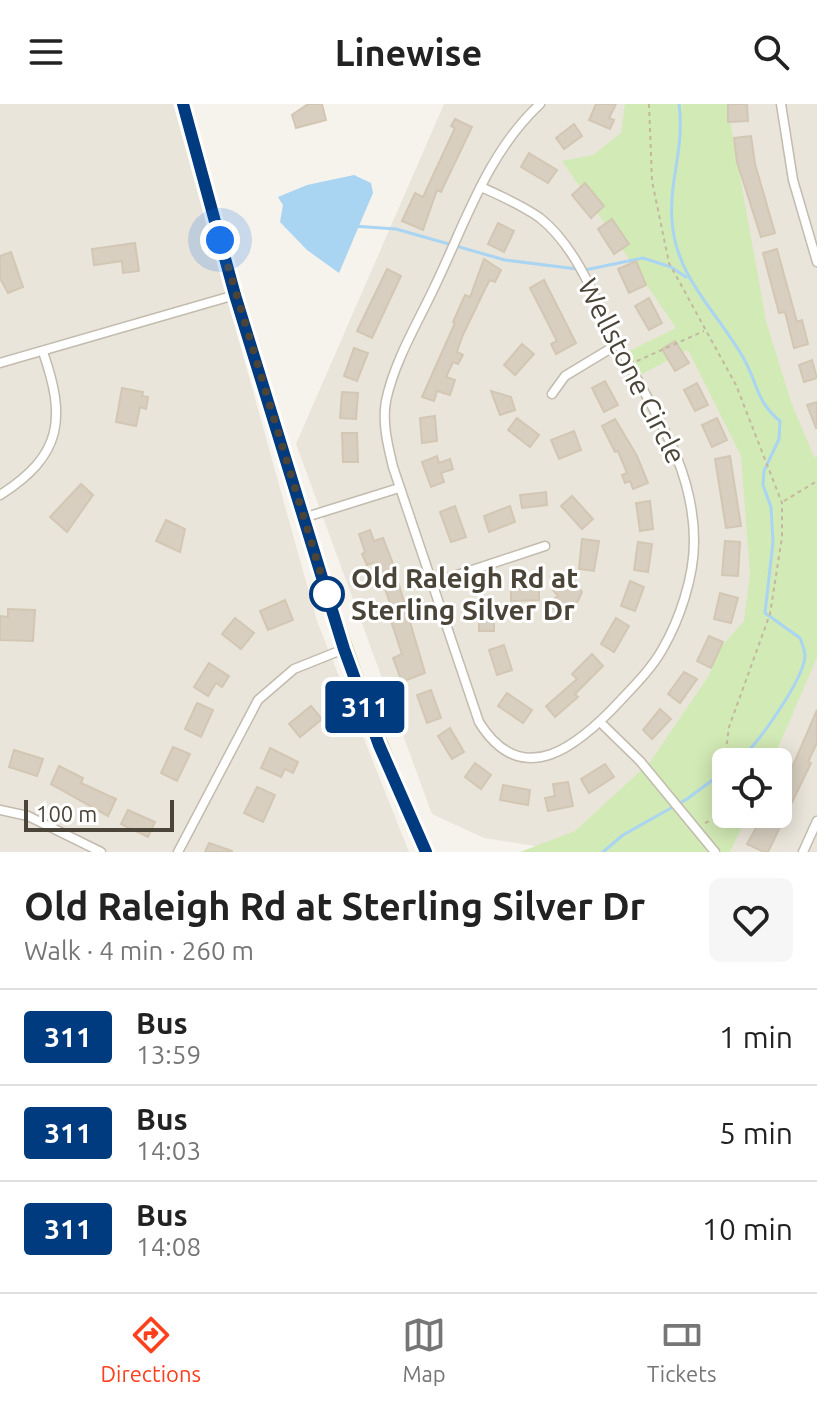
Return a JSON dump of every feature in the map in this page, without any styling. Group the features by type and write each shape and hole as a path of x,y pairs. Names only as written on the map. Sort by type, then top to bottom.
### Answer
{"main road":[{"path":"183,104 235,295 344,649 379,745 426,852"}],"street":[{"name":"Wellstone Circle","path":"481,187 521,206 551,229 579,267 679,456 691,502 694,542 682,603 662,651 600,722 573,747 549,756 525,757 495,742 479,722 430,584 386,438 386,402 408,343 481,187 507,138 540,104"},
{"path":"781,104 793,180 817,262"},
{"path":"0,363 235,295"},
{"path":"552,394 565,376 618,344"},
{"path":"0,495 46,455 54,435 58,406 43,352"},
{"path":"303,518 399,488"},
{"path":"430,584 545,546"},
{"path":"178,852 258,700 294,669 344,649"},
{"path":"600,722 640,761 715,852"},
{"path":"0,810 37,820 101,852"},
{"path":"803,852 813,840 817,821"}],"path":[{"path":"649,104 652,181 669,263 736,385 782,503 782,537 772,603 729,727 726,748"},
{"path":"629,364 705,331"},
{"path":"782,503 817,481"},
{"path":"701,825 712,820"}],"shaded area":[{"path":"0,104 173,104 317,621 409,852 0,852"},
{"path":"444,104 817,104 817,852 730,852 603,818 541,847 484,838 432,814 296,444"}],"green space":[{"path":"625,104 727,104 766,321 791,402 814,457 817,457 817,657 778,748 712,748 712,828 741,828 730,852 520,852 575,831 650,762 708,677 721,647 744,621 750,574 741,456 688,350 636,377 623,354 676,328 562,161 593,155 621,133"}],"water":[{"path":"354,175 371,183 373,193 339,273 307,250 280,222 283,205 278,197 307,185"}],"building":[{"path":"308,104 322,104 326,120 296,128 292,115"},
{"path":"596,104 616,104 609,118 614,120 610,129 589,120"},
{"path":"728,104 747,104 748,121 728,122"},
{"path":"455,119 472,127 441,192 437,190 423,230 402,221 415,193 423,197 455,128 451,126"},
{"path":"574,124 582,136 564,149 556,138"},
{"path":"751,136 755,164 775,233 761,237 737,162 734,138"},
{"path":"529,153 557,170 548,183 521,167"},
{"path":"585,183 604,206 591,218 572,195"},
{"path":"612,219 629,244 614,254 598,229"},
{"path":"498,223 514,231 504,252 488,244"},
{"path":"135,243 139,271 123,273 122,261 94,265 92,249"},
{"path":"777,249 797,322 802,320 808,344 794,348 785,312 779,313 763,253"},
{"path":"11,252 23,287 8,293 0,278 0,256"},
{"path":"484,259 501,270 495,282 490,280 462,337 457,352 463,355 458,364 453,362 446,377 455,380 450,395 437,391 434,401 422,397 465,295 470,297"},
{"path":"636,261 646,285 629,293 618,269"},
{"path":"387,269 401,276 372,338 357,331"},
{"path":"544,280 576,343 556,354 551,344 557,341 530,288"},
{"path":"649,298 662,323 649,330 635,306"},
{"path":"675,341 689,363 675,371 662,349"},
{"path":"522,344 534,354 515,375 504,365"},
{"path":"354,348 368,353 357,381 344,376"},
{"path":"812,360 817,378 804,382 799,365"},
{"path":"605,381 618,405 604,412 592,388"},
{"path":"697,383 708,405 695,411 684,390"},
{"path":"122,388 143,392 142,396 148,397 146,409 140,407 136,426 116,422"},
{"path":"491,391 511,397 515,410 500,415"},
{"path":"342,392 358,393 356,419 340,418"},
{"path":"817,402 817,428 816,428 807,405"},
{"path":"435,416 437,441 422,443 420,418"},
{"path":"517,418 539,435 530,447 508,430"},
{"path":"717,418 727,440 712,447 702,425"},
{"path":"615,419 637,456 648,483 633,489 630,481 625,483 622,475 627,473 602,426"},
{"path":"574,431 581,450 559,459 551,440"},
{"path":"342,433 357,433 358,462 343,462"},
{"path":"437,456 439,463 450,459 453,469 441,473 444,482 431,487 422,462"},
{"path":"730,456 741,526 726,528 715,459"},
{"path":"81,484 93,495 67,532 50,517"},
{"path":"546,492 547,505 522,508 520,495"},
{"path":"572,496 593,519 582,529 561,506"},
{"path":"650,501 653,529 640,531 636,503"},
{"path":"455,506 466,537 451,542 440,512"},
{"path":"510,506 515,522 489,532 484,516"},
{"path":"166,520 185,529 180,552 156,541"},
{"path":"370,530 374,541 383,538 392,561 425,673 402,682 393,658 402,654 390,618 395,617 377,567 373,563 367,565 362,554 365,552 359,534"},
{"path":"582,539 599,541 594,571 579,569"},
{"path":"725,541 740,542 738,576 722,575"},
{"path":"638,542 652,544 648,572 634,570"},
{"path":"572,577 582,592 578,601 557,614 549,602 558,596 553,590"},
{"path":"630,581 644,587 635,611 621,606"},
{"path":"539,585 539,600 511,601 511,586"},
{"path":"720,593 738,598 731,623 714,619"},
{"path":"285,600 293,620 268,630 260,611"},
{"path":"479,604 494,604 494,631 479,631"},
{"path":"8,609 35,610 33,641 0,640 0,616 8,617"},
{"path":"235,618 254,633 241,649 222,634"},
{"path":"616,618 629,626 614,652 601,644"},
{"path":"709,636 723,642 711,668 697,661"},
{"path":"504,645 512,670 497,675 489,650"},
{"path":"592,654 603,666 575,694 578,697 555,717 546,706 577,679 572,674"},
{"path":"209,663 229,676 222,687 216,683 208,696 194,687"},
{"path":"684,672 697,679 680,703 668,694"},
{"path":"431,690 441,718 427,723 417,695"},
{"path":"507,693 532,710 523,723 498,706"},
{"path":"197,703 213,710 201,737 185,729"},
{"path":"311,706 322,719 300,737 289,724"},
{"path":"660,709 671,719 652,739 643,730"},
{"path":"817,710 817,743 792,802 792,768"},
{"path":"450,728 464,752 452,759 438,736"},
{"path":"173,747 190,754 177,781 161,773"},
{"path":"270,748 298,762 293,773 285,769 281,777 261,768"},
{"path":"14,750 43,759 37,776 9,767"},
{"path":"475,763 491,775 481,789 465,777"},
{"path":"605,764 614,777 589,793 581,779"},
{"path":"59,766 83,778 81,783 116,799 108,816 51,784"},
{"path":"568,782 573,806 548,811 545,798 555,796 553,784"},
{"path":"503,785 530,790 528,805 500,800"},
{"path":"257,787 275,795 263,822 244,813"},
{"path":"128,810 155,822 148,837 121,824"},
{"path":"756,828 780,828 768,852 747,844"},
{"path":"209,843 232,851 232,852 205,852"}],"waterway":[{"path":"679,104 680,135 672,220 681,259 699,293 744,359 766,407 780,421 779,439 764,471 763,485 771,507 773,542 765,613 800,638 805,654 803,667 788,696 751,748"},
{"path":"353,226 396,229 505,260 585,270 643,258 671,267 686,277"},
{"path":"603,852 623,835 687,799 712,780"}],"bus line":[{"name":"311","path":"183,104 235,295 344,649 379,745 426,852"}],"place":[{"name":"Old Raleigh Rd at Sterling Silver Dr","path":"327,594"}],"route":[{"path":"220,240 330,604 327,594"}]}
